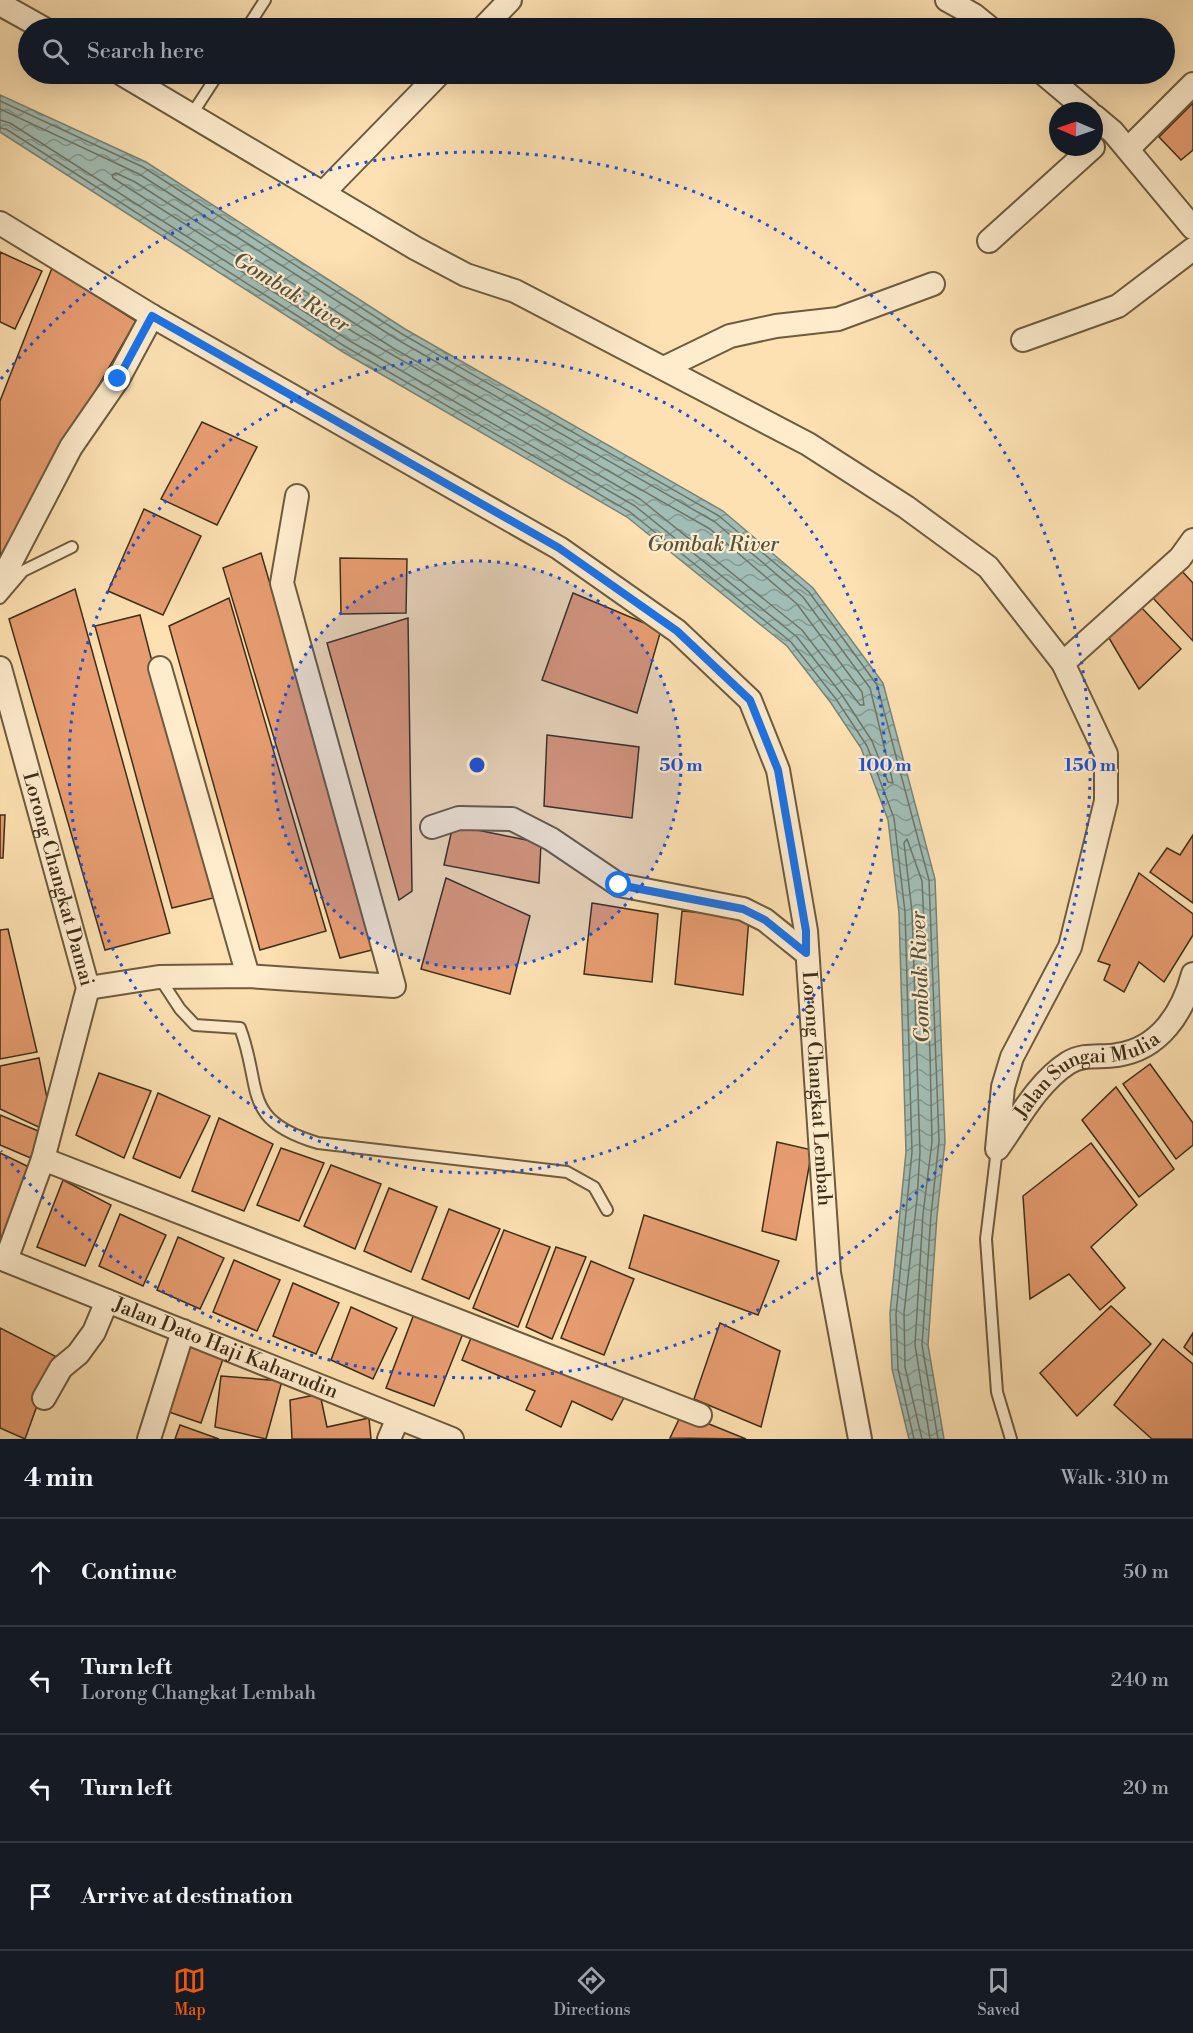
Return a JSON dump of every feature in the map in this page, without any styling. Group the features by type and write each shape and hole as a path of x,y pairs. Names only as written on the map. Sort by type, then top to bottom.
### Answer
{"street":[{"path":"493,18 510,0"},
{"path":"947,0 978,18"},
{"path":"0,4 25,18"},
{"path":"140,84 415,248 456,270 515,291 808,444 906,507 988,567 1063,663 1106,754 1106,801 1070,947 1012,1057 1003,1087 997,1149"},
{"path":"324,192 429,84"},
{"path":"1056,84 1077,102"},
{"path":"1128,149 1193,84"},
{"path":"1103,124 1128,149 1193,228"},
{"path":"1103,140 1113,132"},
{"path":"989,241 1084,156"},
{"name":"Lorong Changkat Lembah","path":"0,223 152,316 559,548 677,631 750,700 778,770 806,931 830,1273 860,1439"},
{"path":"1023,340 1118,306 1193,249"},
{"path":"664,368 730,336 776,326 838,319 933,284"},
{"path":"0,583 71,447 118,379 152,316"},
{"path":"88,988 159,977 248,976 394,986 282,583 297,496"},
{"path":"1063,663 1189,557"},
{"name":"Lorong Changkat Damai","path":"0,668 88,988 44,1159 3,1259"},
{"path":"160,668 248,976"},
{"path":"432,827 459,818 512,819 551,839 619,885 743,909 765,920 806,953"},
{"name":"Jalan Sungai Mulia","path":"997,1149 1042,1088 1068,1063 1082,1057 1126,1053 1154,1040 1179,1014 1193,974"},
{"path":"44,1159 414,1305 700,1414"},
{"name":"Jalan Dato Haji Kaharudin","path":"3,1259 452,1439"},
{"path":"44,1398 61,1368 78,1354 94,1332 107,1301"},
{"path":"149,1439 183,1331"},
{"path":"389,1439 398,1418"}],"lane":[{"path":"253,18 265,0"},
{"path":"192,114 212,84"},
{"path":"0,598 23,572 72,547"},
{"path":"159,977 180,1009 195,1025 240,1028 248,1049 251,1081 266,1117 291,1136 318,1143 567,1172 594,1187 607,1210"},
{"path":"997,1149 986,1239 998,1392 1011,1439"}],"water":[{"name":"Gombak River","path":"0,95 146,162 405,329 723,511 813,588 883,683 935,879 945,1142 928,1345 944,1439 909,1439 892,1369 890,1313 906,1152 899,913 888,820 861,748 831,703 787,646 627,517 343,352 0,132"}],"building":[{"path":"1193,103 1193,150 1181,160 1159,137"},
{"path":"0,252 42,271 15,329 0,322"},
{"path":"52,268 136,321 0,556 0,401"},
{"path":"202,422 257,447 217,525 161,499"},
{"path":"144,509 201,536 163,615 108,591"},
{"path":"261,553 376,949 340,958 223,568"},
{"path":"340,558 407,559 406,613 341,614"},
{"path":"1179,568 1193,583 1193,641 1153,598"},
{"path":"75,589 170,933 105,950 9,619"},
{"path":"573,593 661,630 637,713 542,680"},
{"path":"229,598 326,931 260,950 169,626"},
{"path":"1139,605 1181,649 1139,689 1109,638"},
{"path":"140,615 213,898 172,908 95,626"},
{"path":"408,618 412,891 399,900 327,643"},
{"path":"547,735 639,747 632,818 544,806"},
{"path":"0,815 5,815 3,858 0,858"},
{"path":"453,825 541,843 539,883 444,865"},
{"path":"1193,835 1193,903 1150,872 1167,848 1180,855"},
{"path":"1139,873 1193,914 1193,935 1164,982 1139,962 1124,992 1104,980 1110,965 1098,961"},
{"path":"446,878 530,916 510,994 421,969"},
{"path":"592,903 658,914 652,982 584,974"},
{"path":"682,911 749,917 743,995 675,984"},
{"path":"8,929 37,1052 0,1059 0,930"},
{"path":"39,1058 51,1118 47,1131 0,1109 0,1066"},
{"path":"1150,1064 1193,1123 1193,1145 1176,1159 1123,1084"},
{"path":"99,1073 151,1091 124,1158 76,1135"},
{"path":"1116,1087 1174,1169 1139,1197 1082,1120"},
{"path":"158,1093 210,1116 180,1178 133,1158"},
{"path":"0,1115 43,1133 33,1159 0,1145"},
{"path":"219,1118 273,1144 244,1211 192,1191"},
{"path":"777,1142 812,1150 796,1240 762,1231"},
{"path":"1091,1143 1137,1205 1091,1247 1125,1288 1100,1310 1069,1274 1030,1299 1023,1196"},
{"path":"281,1148 324,1163 299,1221 257,1205"},
{"path":"0,1153 35,1170 8,1243 0,1240"},
{"path":"331,1165 381,1184 355,1249 304,1226"},
{"path":"63,1180 111,1205 85,1266 37,1247"},
{"path":"389,1188 437,1207 411,1272 364,1251"},
{"path":"449,1209 500,1229 469,1299 422,1279"},
{"path":"120,1214 166,1235 143,1286 99,1266"},
{"path":"644,1215 779,1261 758,1315 629,1268"},
{"path":"504,1230 550,1247 518,1327 473,1308"},
{"path":"178,1237 224,1258 200,1309 157,1290"},
{"path":"556,1247 586,1257 552,1339 526,1327"},
{"path":"234,1260 280,1280 257,1331 213,1312"},
{"path":"591,1261 634,1279 604,1355 561,1338"},
{"path":"293,1283 339,1303 316,1354 273,1336"},
{"path":"1111,1306 1151,1344 1077,1416 1040,1373"},
{"path":"351,1307 397,1328 373,1379 331,1360"},
{"path":"414,1314 464,1331 434,1406 386,1388"},
{"path":"720,1323 780,1351 761,1427 694,1399"},
{"path":"0,1328 55,1356 25,1439 0,1428"},
{"path":"473,1333 626,1394 612,1420 572,1401 561,1427 526,1410 535,1391 462,1360"},
{"path":"1193,1333 1193,1355 1184,1347"},
{"path":"189,1339 224,1356 201,1423 169,1412"},
{"path":"1163,1339 1193,1364 1193,1439 1152,1439 1114,1405"},
{"path":"221,1376 282,1381 266,1439 215,1427"},
{"path":"320,1394 327,1427 369,1418 371,1439 292,1439 290,1400"},
{"path":"682,1413 746,1439 670,1438"},
{"path":"180,1425 219,1439 175,1439"}],"route":[{"path":"118,379 152,316 559,548 677,631 750,700 778,770 806,931 806,953 765,920 743,909 644,892 619,885"}]}
